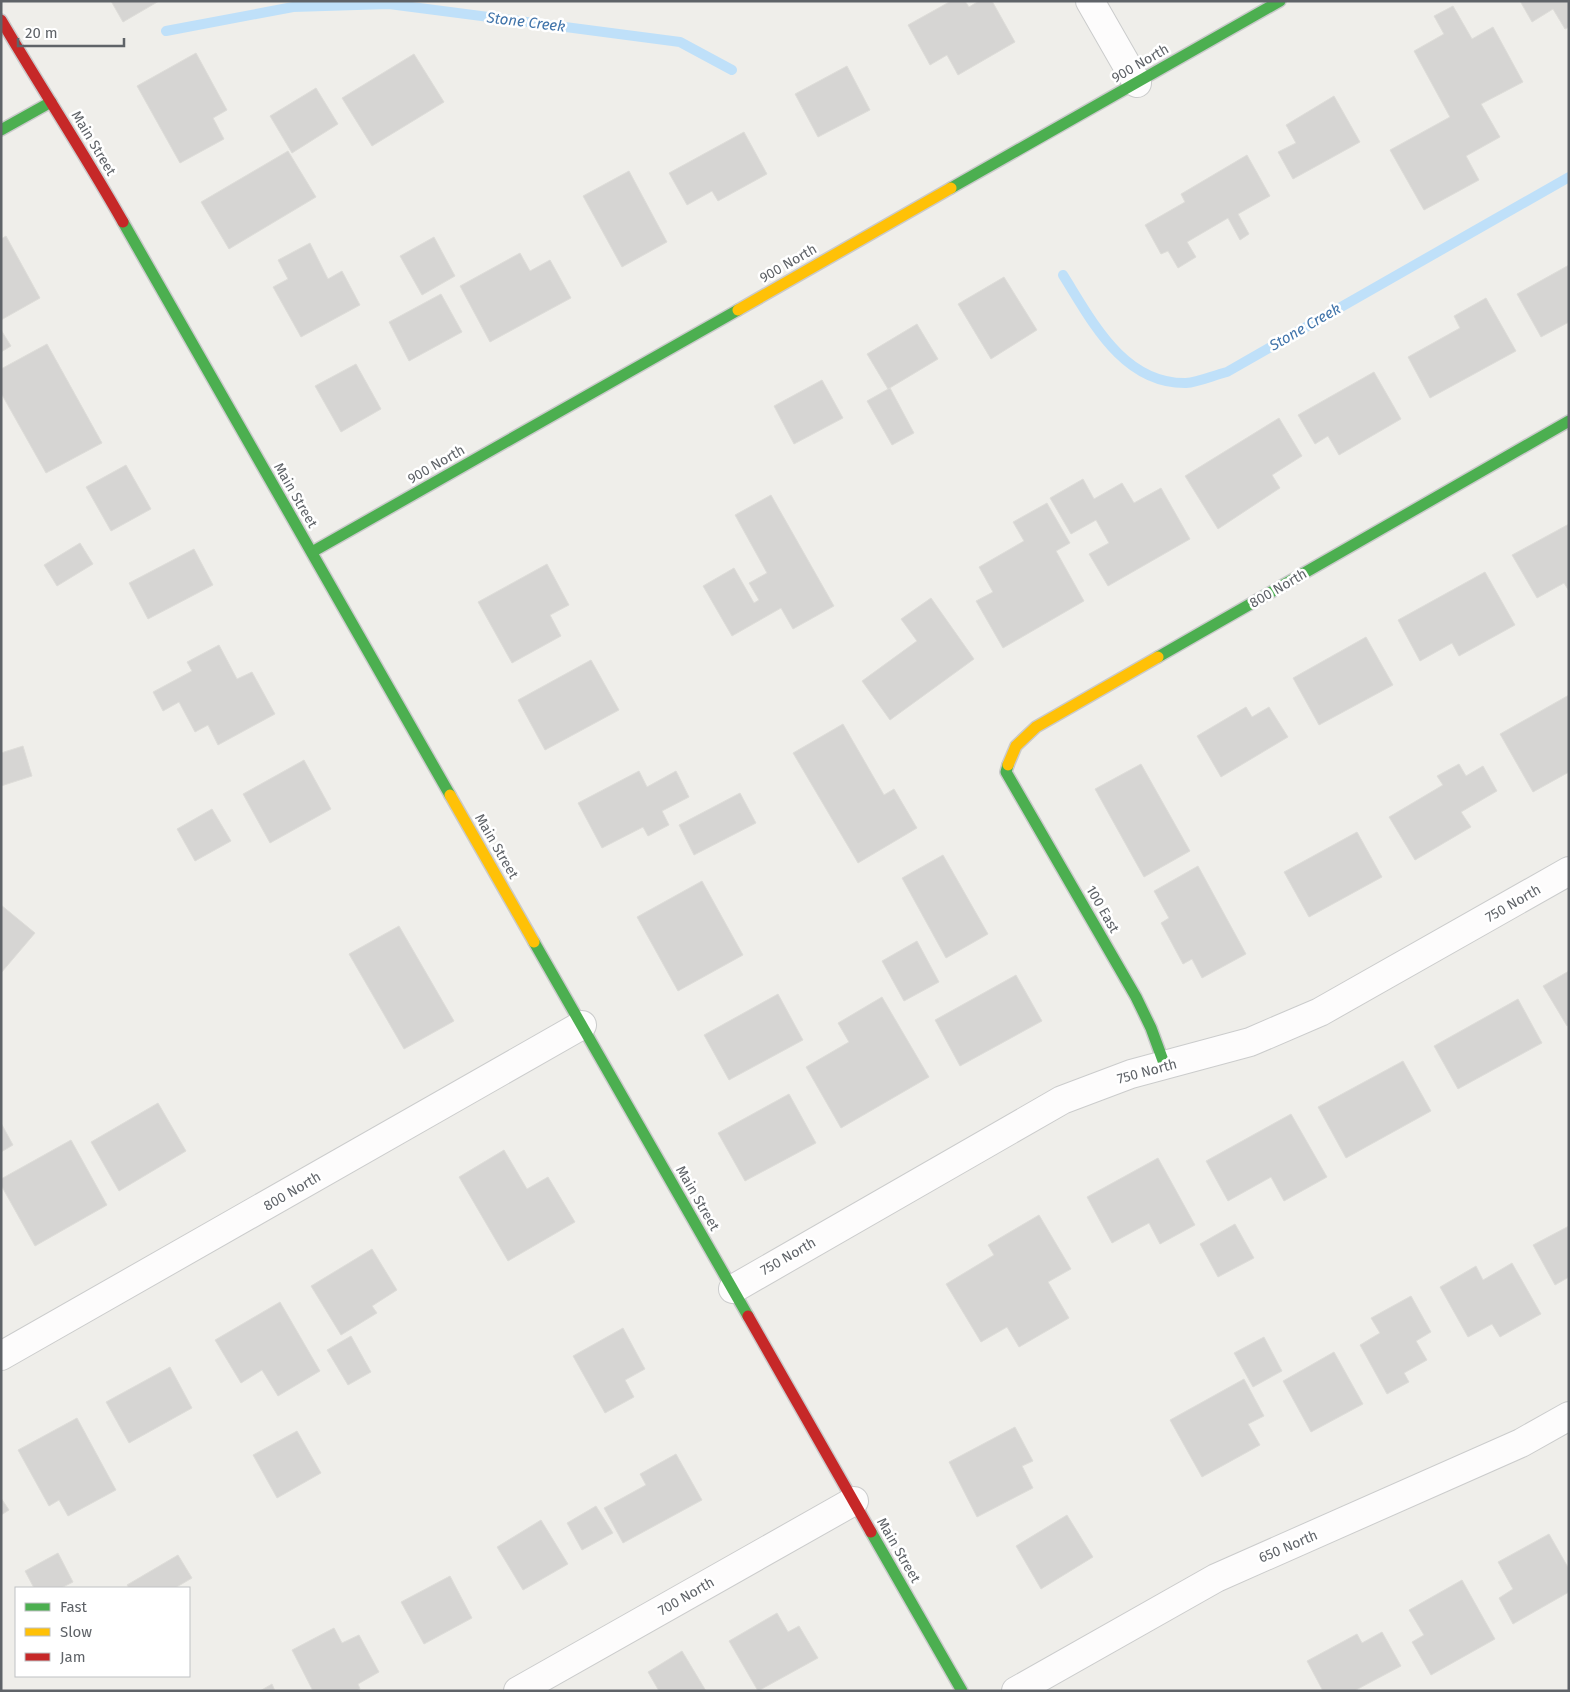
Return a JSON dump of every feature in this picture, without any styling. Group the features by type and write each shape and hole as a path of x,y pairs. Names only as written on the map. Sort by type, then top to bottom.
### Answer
{"street":[{"path":"1090,1 1137,83"},
{"name":"900 North","path":"312,552 1280,1"},
{"name":"Main Street","path":"1,20 50,102 86,156 962,1691"},
{"path":"1,130 50,102"},
{"name":"800 North","path":"1006,772 1008,758 1015,746 1036,727 1569,421"},
{"name":"100 East","path":"1006,772 1136,997 1151,1028 1165,1066"},
{"name":"750 North","path":"732,1288 1062,1100 1097,1085 1250,1042 1320,1012 1569,871"},
{"name":"800 North","path":"1,1356 582,1025"},
{"name":"650 North","path":"1016,1691 1216,1578 1521,1443 1569,1416"},
{"name":"700 North","path":"518,1691 854,1501"}],"building":[{"path":"111,1 159,1 123,22"},
{"path":"951,1 965,1 969,7 979,1 992,1 1015,42 958,75 947,55 930,65 908,25"},
{"path":"1520,1 1569,1 1569,27 1565,29 1553,9 1532,22"},
{"path":"1453,6 1472,39 1493,27 1523,82 1481,104 1500,137 1466,156 1479,180 1424,210 1390,150 1450,117 1414,51 1444,34 1434,16"},
{"path":"196,53 227,110 213,118 224,139 180,163 137,86"},
{"path":"414,54 444,102 372,146 342,98"},
{"path":"847,66 870,110 818,137 795,94"},
{"path":"316,88 338,124 292,153 270,116"},
{"path":"1334,96 1360,142 1293,179 1278,152 1296,143 1286,125"},
{"path":"744,132 767,174 718,201 712,191 687,205 669,173"},
{"path":"288,151 316,197 229,249 201,202"},
{"path":"1247,155 1270,196 1238,214 1249,234 1240,240 1228,218 1187,242 1196,257 1178,268 1168,251 1161,254 1145,225 1185,202 1181,194"},
{"path":"629,171 667,242 622,267 583,196"},
{"path":"6,236 40,298 1,320 1,239"},
{"path":"434,237 455,276 422,295 400,256"},
{"path":"310,243 328,279 342,271 360,305 301,337 273,287 288,279 278,260"},
{"path":"520,253 530,271 550,260 571,298 490,342 460,286"},
{"path":"1569,265 1569,322 1541,337 1517,294"},
{"path":"1004,277 1037,330 991,359 958,304"},
{"path":"441,294 462,332 409,361 389,322"},
{"path":"1486,298 1516,351 1430,398 1408,357 1460,328 1454,316"},
{"path":"917,324 938,359 888,389 867,354"},
{"path":"1,330 11,346 1,352"},
{"path":"47,344 102,443 46,473 1,393 1,369"},
{"path":"356,364 381,409 341,432 315,386"},
{"path":"1374,372 1401,419 1339,455 1328,436 1315,444 1298,415"},
{"path":"822,380 843,418 794,444 774,406"},
{"path":"890,388 914,433 892,445 867,401"},
{"path":"1279,418 1302,456 1272,475 1280,488 1218,529 1185,476"},
{"path":"126,465 151,509 111,531 86,487"},
{"path":"1083,479 1094,499 1122,483 1134,503 1161,488 1190,539 1108,586 1089,554 1109,543 1096,520 1071,534 1050,498"},
{"path":"771,495 834,606 793,629 781,608 732,636 703,586 734,568 754,603 759,600 749,583 767,573 735,515"},
{"path":"1047,503 1070,543 1056,551 1084,601 1003,648 976,601 993,592 979,567 1024,541 1013,522"},
{"path":"1569,524 1569,591 1564,583 1537,598 1512,555"},
{"path":"80,543 93,564 57,586 44,565"},
{"path":"194,549 213,585 148,619 129,583"},
{"path":"547,564 569,605 550,615 561,636 512,663 478,602"},
{"path":"1485,572 1515,625 1459,656 1452,643 1420,661 1398,620"},
{"path":"931,598 974,659 890,720 862,681 917,641 901,619"},
{"path":"1366,637 1393,685 1319,725 1293,678"},
{"path":"219,645 237,679 252,672 275,714 218,745 208,725 195,732 179,702 163,711 153,692 192,671 187,662"},
{"path":"591,660 619,710 545,750 518,700"},
{"path":"1569,695 1569,772 1533,792 1500,734"},
{"path":"1246,707 1252,717 1269,707 1288,737 1221,777 1197,736"},
{"path":"843,724 884,795 894,789 917,828 858,863 793,753"},
{"path":"23,746 32,776 1,786 1,753"},
{"path":"304,760 331,809 270,843 243,794"},
{"path":"1141,764 1190,851 1144,877 1095,789"},
{"path":"1459,764 1466,776 1483,766 1497,791 1461,812 1471,827 1415,860 1389,817 1443,785 1437,776"},
{"path":"639,771 647,787 676,771 689,797 662,811 669,825 648,836 643,827 602,848 578,803"},
{"path":"740,793 756,823 694,855 679,825"},
{"path":"212,809 231,841 195,861 177,829"},
{"path":"1357,832 1382,877 1309,917 1284,872"},
{"path":"943,855 988,934 946,958 902,878"},
{"path":"1198,866 1246,954 1202,978 1192,959 1183,964 1161,923 1169,918 1154,891"},
{"path":"702,881 743,955 678,991 637,917"},
{"path":"1,905 35,933 1,973"},
{"path":"399,926 454,1021 404,1049 349,954"},
{"path":"917,941 939,982 904,1001 882,961"},
{"path":"1569,971 1569,1025 1567,1026 1543,986"},
{"path":"1016,975 1042,1021 960,1066 935,1020"},
{"path":"778,994 803,1040 729,1080 704,1035"},
{"path":"882,997 929,1077 841,1128 806,1067 849,1042 838,1023"},
{"path":"1518,999 1542,1043 1458,1089 1434,1046"},
{"path":"1403,1061 1431,1111 1346,1158 1318,1107"},
{"path":"789,1094 816,1143 745,1181 718,1133"},
{"path":"158,1103 186,1151 119,1191 91,1142"},
{"path":"1291,1114 1327,1177 1284,1201 1271,1177 1228,1201 1206,1161"},
{"path":"1,1123 13,1145 1,1152"},
{"path":"71,1140 107,1205 35,1246 1,1185 1,1179"},
{"path":"504,1150 527,1189 548,1177 575,1222 508,1261 459,1177"},
{"path":"1158,1158 1195,1225 1160,1244 1149,1223 1112,1243 1087,1197"},
{"path":"1039,1215 1071,1269 1048,1282 1069,1318 1019,1347 1007,1327 981,1342 946,1284 994,1255 988,1245"},
{"path":"1235,1224 1254,1258 1218,1277 1200,1244"},
{"path":"1569,1226 1569,1277 1555,1285 1533,1245"},
{"path":"372,1249 397,1290 372,1306 377,1313 341,1335 311,1286"},
{"path":"1512,1263 1541,1314 1500,1337 1492,1324 1468,1337 1440,1287 1476,1266 1483,1280"},
{"path":"1411,1296 1431,1332 1416,1341 1427,1360 1404,1373 1409,1382 1387,1394 1360,1345 1380,1333 1371,1318"},
{"path":"280,1302 320,1371 278,1396 262,1370 241,1383 215,1340"},
{"path":"623,1328 645,1369 625,1380 634,1397 605,1413 573,1356"},
{"path":"351,1336 371,1372 348,1385 327,1350"},
{"path":"1264,1337 1282,1371 1253,1387 1234,1353"},
{"path":"1334,1352 1363,1404 1311,1432 1283,1381"},
{"path":"170,1367 192,1408 129,1443 106,1402"},
{"path":"1244,1379 1264,1416 1248,1424 1260,1445 1202,1477 1170,1420"},
{"path":"77,1418 116,1490 68,1516 59,1500 49,1506 18,1450"},
{"path":"1015,1427 1033,1461 1022,1466 1033,1488 977,1517 949,1462"},
{"path":"297,1431 321,1473 277,1498 253,1455"},
{"path":"676,1454 702,1500 623,1543 604,1508 646,1485 640,1474"},
{"path":"1,1498 9,1510 1,1515"},
{"path":"596,1506 613,1533 582,1550 567,1523"},
{"path":"1067,1515 1093,1557 1041,1589 1016,1546"},
{"path":"541,1520 568,1564 523,1590 497,1547"},
{"path":"1549,1534 1569,1569 1569,1592 1513,1624 1499,1598 1513,1589 1498,1562"},
{"path":"58,1553 73,1582 63,1587 33,1587 25,1571"},
{"path":"178,1555 192,1578 177,1587 128,1587 127,1585"},
{"path":"450,1576 472,1618 424,1644 401,1602"},
{"path":"1462,1580 1495,1639 1431,1675 1412,1642 1424,1635 1409,1610"},
{"path":"777,1613 788,1632 799,1626 818,1658 758,1691 729,1641"},
{"path":"334,1628 342,1643 359,1635 379,1672 358,1684 360,1689 356,1691 313,1691 292,1650"},
{"path":"1382,1632 1401,1666 1354,1691 1323,1691 1307,1661 1357,1634 1362,1643"},
{"path":"682,1651 706,1691 659,1691 648,1672"},
{"path":"272,1684 275,1691 260,1691"}],"waterway":[{"name":"Stone Creek","path":"166,31 293,7 389,4 680,42 732,70"},
{"name":"Stone Creek","path":"1063,275 1098,330 1127,361 1144,373 1164,381 1186,383 1227,372 1569,177"}],"traffic: fast":[{"path":"951,188 1280,1"},
{"path":"1,130 51,102"},
{"path":"123,222 450,795"},
{"path":"312,552 738,310"},
{"path":"1158,657 1569,421"},
{"path":"1008,765 1006,772 1136,997 1151,1028 1165,1066"},
{"path":"534,942 748,1316"},
{"path":"871,1532 962,1691"}],"traffic: slow":[{"path":"738,310 951,188"},
{"path":"1008,765 1016,746 1036,727 1158,657"},
{"path":"450,795 534,942"}],"traffic: jam":[{"path":"1,20 123,222"},
{"path":"748,1316 871,1532"}]}
